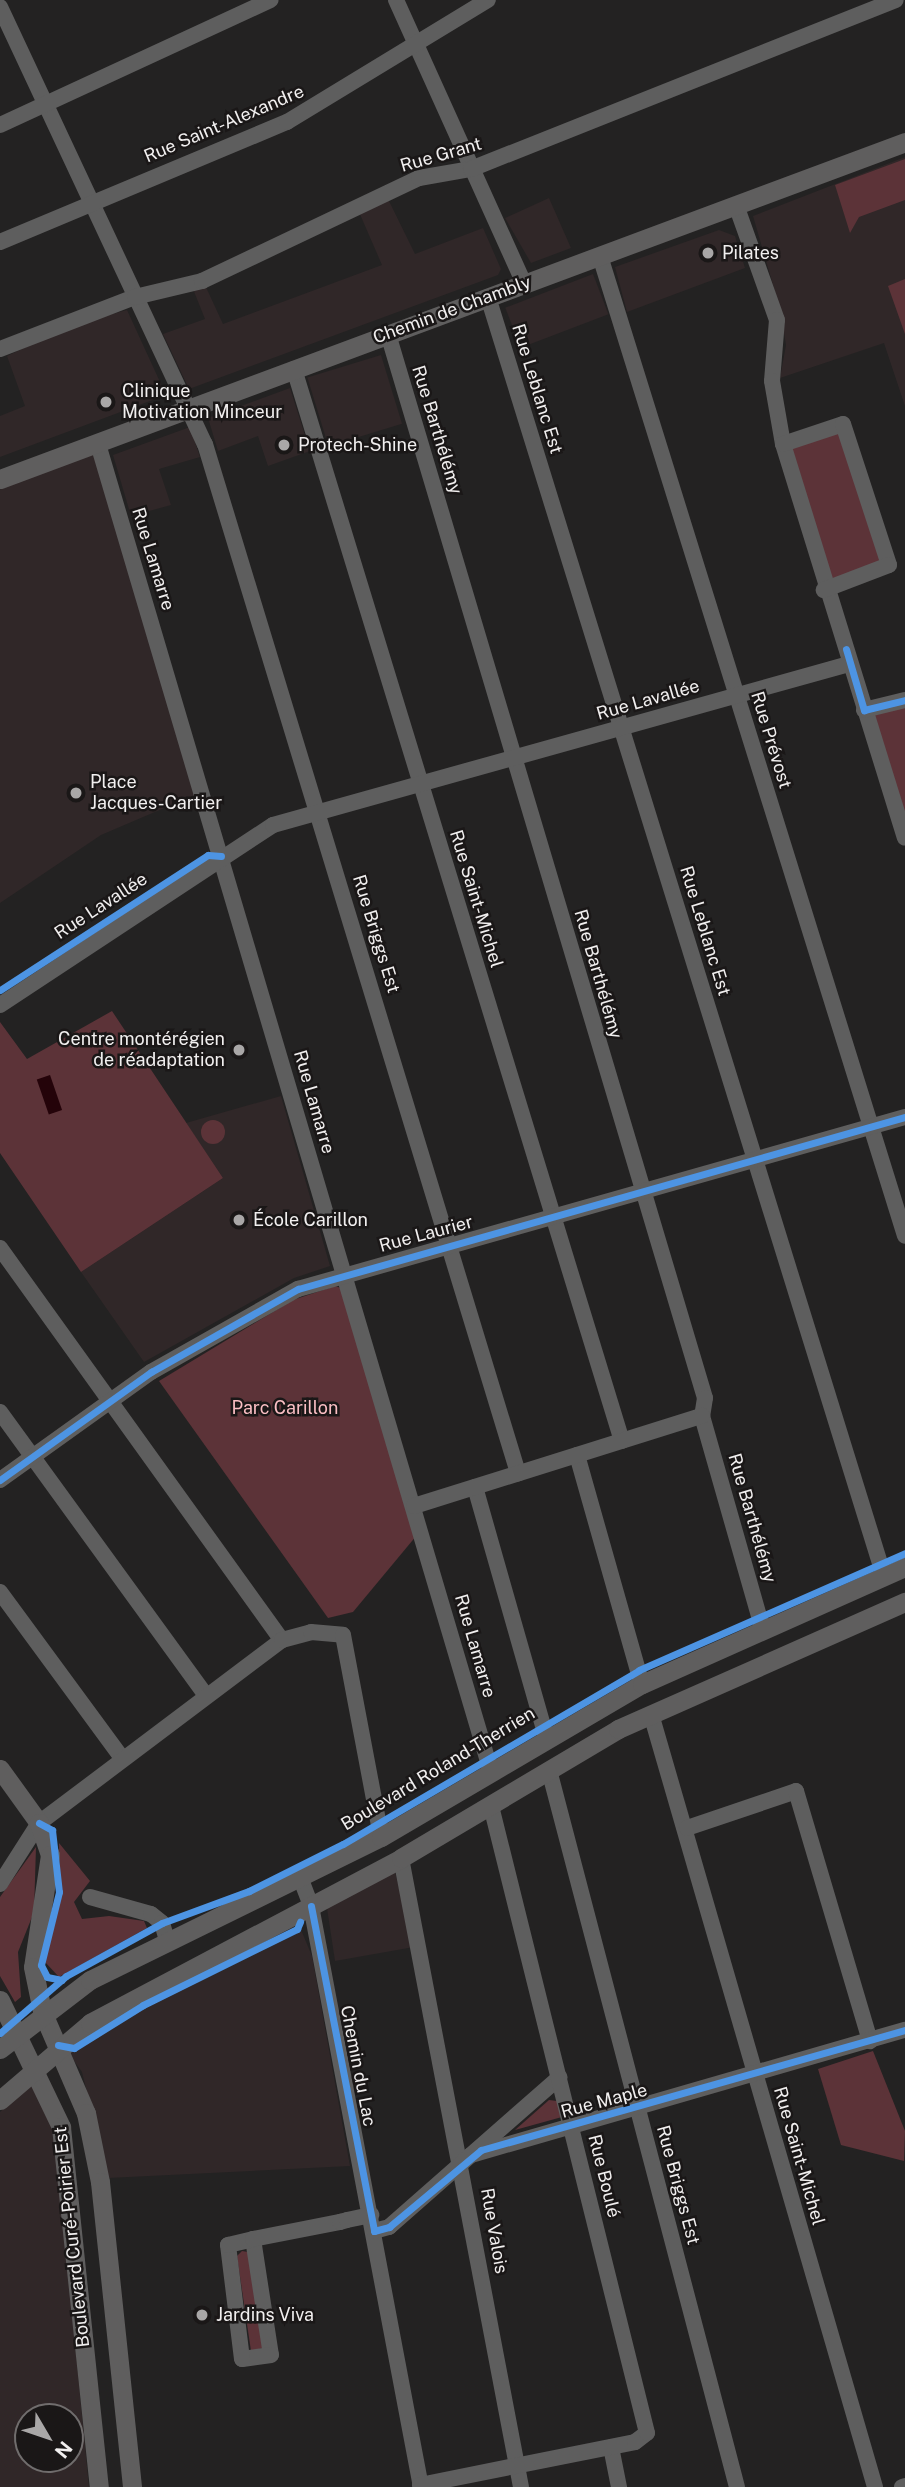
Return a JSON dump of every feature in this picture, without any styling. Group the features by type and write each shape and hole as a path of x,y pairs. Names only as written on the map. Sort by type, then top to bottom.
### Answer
{"main road":[{"name":"Chemin de Chambly","path":"0,479 905,142"},
{"name":"Boulevard Roland-Therrien","path":"0,2049 43,2011 167,1940 381,1837 642,1684 762,1626 905,1567"},
{"path":"0,2100 58,2045 139,1994 401,1858 491,1807 549,1770 651,1714 905,1602"},
{"path":"0,1769 39,1824"},
{"name":"Boulevard Curé-Poirier Est","path":"39,1824 52,1879 33,1967 43,2011 86,2113 100,2182 132,2487"},
{"name":"Boulevard Curé-Poirier Est","path":"0,2000 36,2066 61,2127 99,2487"}],"street":[{"path":"0,6 8,0"},
{"path":"0,125 271,0"},
{"path":"396,0 524,284"},
{"name":"Rue Saint-Alexandre","path":"0,242 90,202 288,122 417,48 467,8 488,0"},
{"name":"Rue Grant","path":"0,349 135,297 202,281 419,178 471,169 896,0"},
{"name":"Rue Briggs Est","path":"0,6 43,104 188,408 319,812 518,1473"},
{"path":"736,205 777,320 772,381 783,444 824,590 905,838"},
{"name":"Rue Prévost","path":"600,256 905,1236"},
{"name":"Rue Leblanc Est","path":"488,297 884,1576"},
{"name":"Rue Barthélémy","path":"388,334 705,1398 702,1416 762,1626"},
{"name":"Rue Saint-Michel","path":"294,369 622,1441"},
{"path":"783,444 843,424 889,565 824,590"},
{"name":"Rue Lamarre","path":"98,444 491,1772"},
{"name":"Rue Lavallée","path":"0,1004 221,856 273,825 849,664"},
{"path":"864,710 905,700"},
{"name":"Rue Laurier","path":"0,1479 111,1401 228,1326 291,1292 345,1273 905,1117"},
{"path":"0,1248 282,1640"},
{"path":"0,1412 206,1696"},
{"path":"414,1506 702,1416"},
{"path":"577,1455 642,1684"},
{"path":"475,1486 547,1739"},
{"path":"0,1592 122,1759"},
{"path":"0,1884 39,1824 122,1759 282,1640 329,1630 343,1635 381,1837"},
{"name":"Rue Saint-Michel","path":"651,1714 687,1828 755,2077 875,2487"},
{"name":"Rue Briggs Est","path":"549,1770 737,2487"},
{"path":"687,1828 796,1791 870,2041"},
{"name":"Rue Boulé","path":"491,1807 647,2433 641,2441 611,2447"},
{"name":"Rue Valois","path":"401,1858 466,2159 522,2487"},
{"name":"Chemin du Lac","path":"300,1877 311,1906 421,2486"},
{"path":"90,1897 150,1914 162,1923 167,1940"},
{"name":"Rue Maple","path":"466,2159 572,2126 755,2077 905,2030"},
{"name":"Rue Maple","path":"253,2239 372,2223 389,2227 560,2077"},
{"path":"253,2239 271,2355 242,2359 228,2245 253,2239"},
{"path":"421,2486 611,2447 619,2487"}],"shaded area":[{"path":"905,157 905,406 884,343 780,378 786,345 780,309 753,216"},
{"path":"549,198 571,248 531,263 505,218"},
{"path":"388,199 415,254 483,228 501,269 498,275 189,389 163,334 205,319 193,289 205,285 223,324 382,265 359,212"},
{"path":"719,230 735,236 745,268 627,312 615,267"},
{"path":"593,274 608,314 521,348 505,308"},
{"path":"127,310 166,395 0,457 0,416 25,406 7,356 72,325"},
{"path":"381,355 402,424 328,446 307,378"},
{"path":"290,388 310,451 268,466 258,436 218,451 208,418"},
{"path":"190,427 200,457 159,469 171,505 131,516 113,455"},
{"name":"Place Jacques-Cartier","path":"98,444 204,791 101,835 0,903 0,479"},
{"path":"50,1075 62,1110 49,1115 37,1080"},
{"name":"École Carillon","path":"281,1096 330,1266 294,1278 144,1362 81,1272 223,1178 186,1123"},
{"path":"395,1872 414,1947 335,1961 327,1908"},
{"path":"299,1925 312,1956 350,2166 108,2178 82,2072 69,2054 75,2044 131,2008"},
{"path":"31,2084 53,2119 81,2403 14,2403 14,2473 84,2473 84,2436 89,2487 0,2487 0,2112"}],"green space":[{"path":"905,159 905,200 859,217 850,233 835,185"},
{"path":"905,279 905,334 888,286"},
{"path":"843,424 889,565 829,584 783,443"},
{"path":"905,700 905,838 864,710"},
{"path":"112,1011 223,1178 81,1272 0,1153 0,1022 27,1059"},
{"path":"213,1120 221,1124 225,1132 221,1140 213,1144 205,1140 201,1132 205,1124"},
{"name":"Parc Carillon","path":"335,1286 341,1288 417,1535 353,1612 328,1618 159,1381 293,1300"},
{"path":"59,1843 90,1881 74,1902 82,1919 109,1916 144,1921 147,1928 59,1977 44,1961 60,1900"},
{"path":"36,1847 34,1912 18,1952 21,1997 15,2002 0,1976 0,1897"},
{"path":"873,2051 905,2131 904,2161 841,2145 818,2069"},
{"path":"549,2100 557,2101 562,2117 515,2130"},
{"path":"242,2251 248,2252 263,2348 251,2351 237,2256"}],"cycle path":[{"path":"846,649 864,710 905,700"},
{"path":"0,990 208,855 221,856"},
{"path":"0,1480 151,1372 298,1289 905,1117"},
{"path":"0,2033 66,1976 162,1923 249,1891 343,1844 639,1670 905,1553"},
{"path":"39,1823 52,1830 59,1892 41,1965 47,1977 62,1980"},
{"path":"311,1906 374,2231 389,2227 481,2150 905,2030"},
{"path":"58,2045 74,2048 143,2005 297,1929 300,1922"}],"place":[{"name":"Pilates","path":"708,253"},
{"name":"Clinique Motivation Minceur","path":"106,402"},
{"name":"Protech-Shine","path":"284,445"},
{"name":"Place Jacques-Cartier","path":"76,793"},
{"name":"Centre montérégien de réadaptation","path":"239,1050"},
{"name":"École Carillon","path":"239,1220"},
{"name":"Jardins Viva","path":"202,2315"}]}
